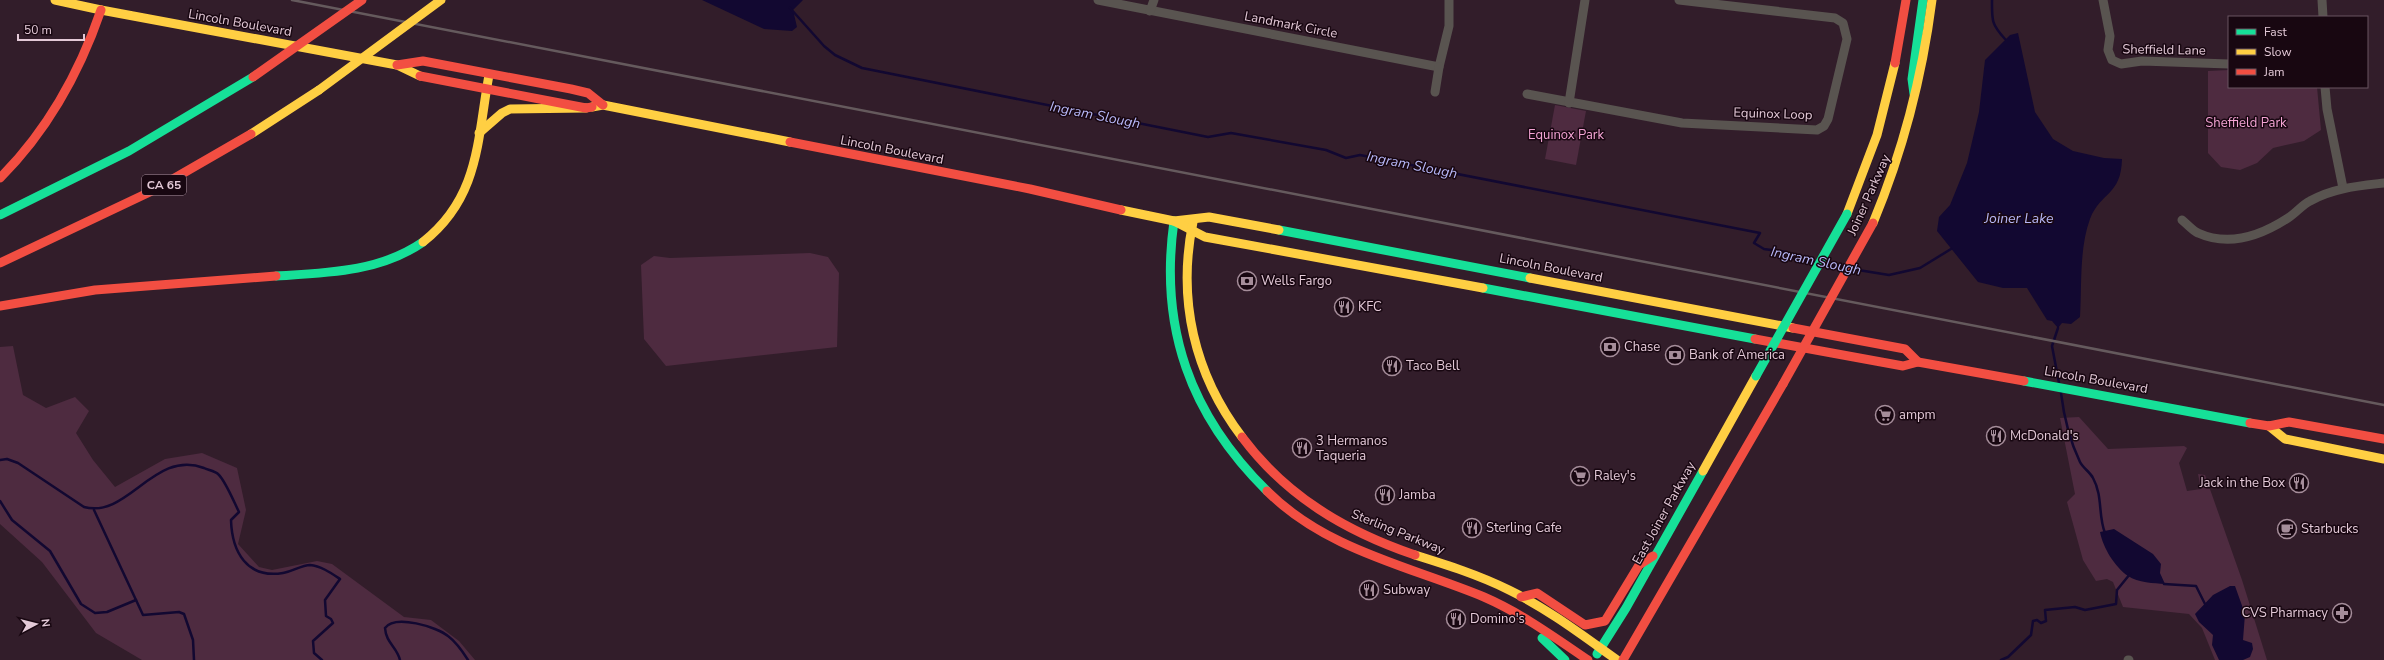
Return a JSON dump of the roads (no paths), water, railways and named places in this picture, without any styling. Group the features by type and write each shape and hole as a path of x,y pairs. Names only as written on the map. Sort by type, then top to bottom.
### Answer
{"main road":[{"name":"Lincoln Boulevard","path":"55,0 101,10 397,65 424,78 586,108 603,105 1030,189 1174,221 1205,237 1903,366 1918,362 2104,394 2269,426 2289,422 2384,439"},
{"path":"0,215 59,188 130,151 253,77 362,0"},
{"name":"CA 65","path":"0,263 154,190 224,151 319,90 441,0"},
{"name":"Joiner Parkway","path":"1756,376 1847,214 1863,178 1881,126 1892,84 1906,0"},
{"path":"1915,105 1912,79 1923,0"},
{"name":"Joiner Parkway","path":"1623,660 1783,384 1873,223 1901,153 1915,105 1924,59 1932,0"},
{"path":"0,178 36,138 77,73 101,10"},
{"name":"Lincoln Boulevard","path":"397,65 423,61 588,93 603,105"},
{"path":"0,306 91,289 340,271 382,263 414,248 440,228 458,205 470,177 489,75"},
{"path":"479,133 502,113 510,109 586,108"},
{"name":"Lincoln Boulevard","path":"1174,221 1213,217 1905,349 1918,362"},
{"name":"Sterling Parkway","path":"1193,218 1186,262 1186,283 1187,307 1197,350 1212,389 1226,414 1240,436 1266,468 1299,497 1351,529 1471,574 1521,597 1601,648 1617,660"},
{"path":"1174,221 1168,284 1171,310 1181,355 1198,398 1210,422 1240,464 1280,503 1313,527 1344,545 1485,598 1510,610 1588,660"},
{"name":"East Joiner Parkway","path":"1593,660 1656,554 1756,376"},
{"name":"Lincoln Boulevard","path":"2269,426 2285,439 2384,459"},
{"path":"1521,597 1537,593 1585,625 1605,621 1639,565 1656,554"},
{"path":"1510,610 1566,660"}],"street":[{"name":"Landmark Circle","path":"1098,0 1439,67"},
{"path":"1150,11 1154,0"},
{"path":"1435,92 1439,67 1449,26 1449,0"},
{"path":"1569,103 1585,0"},
{"name":"Equinox Loop","path":"1527,94 1682,124 1817,130 1824,126 1828,119 1847,39 1843,23 1835,18 1679,0"},
{"name":"Sheffield Lane","path":"2103,0 2110,36 2108,50 2112,60 2121,64 2142,61 2228,64"},
{"path":"2322,0 2323,16"},
{"path":"2325,88 2331,131 2343,188"},
{"path":"2182,220 2198,233 2222,239 2242,239 2264,232 2289,217 2309,201 2343,188 2384,183"}],"water":[{"path":"702,0 803,0 793,10 797,27 792,31 764,29"},
{"name":"Joiner Lake","path":"2018,33 2035,112 2053,139 2073,151 2104,158 2122,159 2121,171 2118,180 2110,192 2094,210 2086,231 2082,268 2080,317 2071,324 2062,323 2058,328 2052,321 2047,320 2027,288 2003,288 1978,282 1937,231 1939,217 1950,205 1967,163 1979,112 1985,60 2010,35"},
{"path":"2114,529 2153,554 2161,564 2160,573 2165,584 2136,580 2128,576 2119,568 2107,551 2100,532"},
{"path":"2230,586 2235,586 2245,614 2243,640 2252,643 2253,649 2250,657 2243,660 2219,660 2212,645 2213,635 2199,622 2195,614 2213,595"}],"waterway":[{"path":"1992,0 1993,21 2005,39"},
{"name":"Ingram Slough","path":"790,8 824,46 835,55 862,68 1208,137 1231,133 1326,150 1346,158 1360,155 1760,233 1754,243 1764,249 1786,252 1791,258 1815,262"},
{"name":"Ingram Slough","path":"1852,269 1889,275 1920,268 1951,249"},
{"name":"Ingram Slough","path":"1822,264 1845,267"},
{"name":"Ingram Slough","path":"2058,328 2052,346 2059,383"},
{"name":"Ingram Slough","path":"2061,393 2065,420 2073,445 2080,462 2092,476 2096,485 2105,533"},
{"path":"0,460 7,459 18,463 84,507 100,508 114,503 156,475 170,468 186,465 204,468 217,473 221,477 239,512 231,520 232,532 234,543 244,561 260,572 270,574 283,573 310,565 322,568 340,579 325,600 326,616 331,619 333,623 313,641 314,653 322,660"},
{"path":"0,501 12,520 50,551 81,604 95,613 107,612 136,600"},
{"path":"94,510 143,615 179,612 184,614 193,640 194,660"},
{"name":"Ingram Slough","path":"2001,660 2008,657 2031,635 2033,621 2037,620 2041,623 2046,621 2045,610 2075,607 2085,610 2116,604 2117,590 2130,574"},
{"name":"Ingram Slough","path":"2164,584 2196,586 2206,606"},
{"path":"400,660 397,652 387,638 385,628 390,624 398,622 416,623 443,632 454,641 468,660"}],"railway":[{"path":"292,0 2384,405"}],"place":[{"name":"Wells Fargo","path":"1247,281"},
{"name":"KFC","path":"1344,307"},
{"name":"Chase","path":"1610,347"},
{"name":"Bank of America","path":"1675,355"},
{"name":"Taco Bell","path":"1392,366"},
{"name":"ampm","path":"1885,415"},
{"name":"McDonald's","path":"1996,436"},
{"name":"3 Hermanos Taqueria","path":"1302,448"},
{"name":"Raley's","path":"1580,476"},
{"name":"Jack in the Box","path":"2299,483"},
{"name":"Jamba","path":"1385,495"},
{"name":"Sterling Cafe","path":"1472,528"},
{"name":"Starbucks","path":"2287,529"},
{"name":"Subway","path":"1369,590"},
{"name":"CVS Pharmacy","path":"2342,613"},
{"name":"Domino's","path":"1456,619"}],"park label":[{"name":"Sheffield Park","path":"2246,123"},
{"name":"Equinox Park","path":"1566,135"}]}
